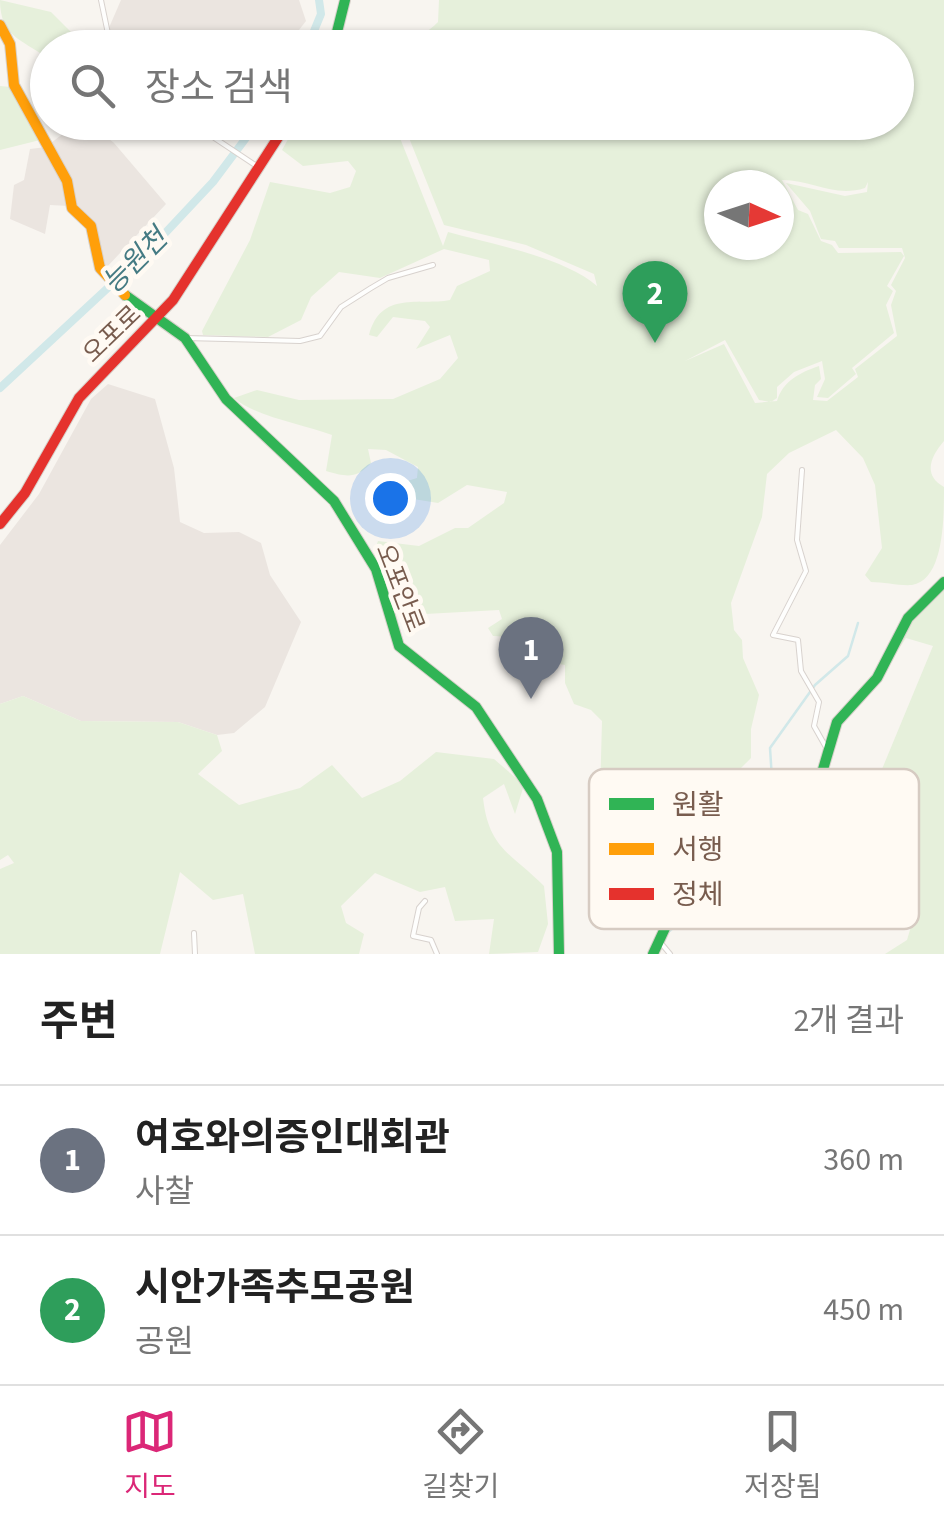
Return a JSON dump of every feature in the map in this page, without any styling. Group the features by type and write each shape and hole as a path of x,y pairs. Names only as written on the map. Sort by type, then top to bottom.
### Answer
{"street":[{"path":"101,0 107,30"},
{"path":"338,30 346,0"},
{"name":"오포안로","path":"0,25 10,44 14,84 30,114"},
{"name":"오포안로","path":"44,140 67,182 72,208 91,226 100,268 126,297 185,338 226,399 342,510 380,580 399,646 414,662 451,684 476,707 538,798 557,852 559,954"},
{"path":"218,140 254,165"},
{"name":"오포로","path":"0,524 34,480 78,398 158,317 274,140"},
{"path":"185,338 262,342 320,336 341,308 371,288 388,278 433,264"},
{"path":"802,470 798,540 806,571 794,600 772,628 774,638 798,640 808,688 819,702 814,726 826,749"},
{"path":"822,769 837,722 877,678 902,626 944,582"},
{"path":"425,901 418,908 413,936 432,940 437,954"},
{"path":"653,954 657,939 667,929"},
{"path":"194,933 195,954"},
{"path":"657,939 670,954"}],"shaded area":[{"path":"121,0 299,0 306,21 299,30 108,30"},
{"path":"110,140 166,204 105,269 92,225 76,209 72,182 51,143"},
{"path":"46,147 65,181 69,206 50,205 45,234 10,219 14,185 24,180 30,149"},
{"path":"108,384 155,399 174,468 180,522 204,533 239,532 261,543 270,575 301,622 265,707 234,733 217,735 178,722 81,721 23,696 0,704 0,545 39,494 91,399"}],"green space":[{"path":"0,0 51,12 69,30 30,30 30,47 8,30"},
{"path":"439,0 944,0 944,441 935,453 931,471 944,487 944,500 940,546 931,572 912,585 871,582 865,575 882,548 875,485 863,458 836,430 789,453 767,474 762,517 731,603 734,630 742,640 743,658 759,695 751,729 751,758 740,769 601,769 602,721 591,710 574,704 565,683 565,665 542,661 529,638 493,636 488,628 502,619 499,610 425,614 393,594 374,553 378,541 419,546 455,528 468,528 504,503 507,492 467,485 438,503 383,494 388,487 417,478 418,467 386,450 368,449 371,463 361,472 346,475 326,471 332,435 267,415 234,398 257,390 299,400 393,399 440,379 458,358 450,335 416,349 430,327 425,321 393,317 377,337 369,335 382,311 402,303 450,300 457,286 490,271 489,260 444,249 380,278 339,272 311,297 301,320 268,337 203,335 202,331 250,240 270,182 330,193 350,187 356,171 348,161 303,166 282,150 288,140 401,140 443,246 448,232 547,259 597,286 594,274 526,245 444,225 410,140 914,140 914,30 429,30 438,22","holes":["704,170 794,170 794,181 843,191 865,188 868,182 867,192 845,196 794,185 794,192 810,211 821,239 835,241 839,248 902,248 905,258 891,285 896,291 891,305 897,336 855,369 858,377 827,401 813,400 815,385 821,379 819,366 793,379 777,401 772,401 777,398 777,387 794,372 822,361 825,379 817,397 828,398 856,374 852,368 894,333 886,305 893,291 887,286 904,256 901,252 838,253 832,245 821,241 808,214 798,210 794,202 794,260 704,260","725,340 759,400 769,402 755,403 724,344 685,361"]},
{"path":"0,86 11,87 30,122 30,140 40,140 0,150"},
{"path":"944,587 944,954 885,954 907,940 910,929 919,929 919,769 882,769 933,646 906,638 886,669 902,631"},
{"path":"23,696 81,721 178,722 217,735 222,751 198,774 239,805 300,788 332,765 362,798 400,781 436,752 494,759 524,785 515,814 504,784 483,798 496,839 544,886 548,924 538,952 489,954 494,919 455,921 445,887 420,892 375,873 341,906 346,923 364,934 359,954 255,954 243,894 213,900 180,872 160,954 0,954 0,869 14,863 8,855 0,860 0,704"}],"waterway":[{"name":"능원천","path":"314,30 321,14 319,0"},
{"name":"능원천","path":"0,388 154,245 213,182 244,140"},
{"path":"771,769 770,748 815,685 848,656 858,623"},
{"path":"667,933 672,929"}],"traffic: fast":[{"path":"338,30 345,0"},
{"path":"125,295 185,338 226,399 334,501 376,569 399,646 476,707 537,799 557,852 559,954"},
{"path":"823,769 837,722 877,678 908,618 944,582"},
{"path":"653,954 665,929"}],"traffic: slow":[{"path":"0,25 10,44 14,85 30,114"},
{"path":"44,140 67,181 72,208 91,226 100,268 125,295"}],"traffic: jam":[{"path":"0,524 25,493 79,398 173,300 276,140"}],"place":[{"name":"시안가족추모공원","path":"655,343"},
{"name":"여호와의증인대회관","path":"531,699"}]}
